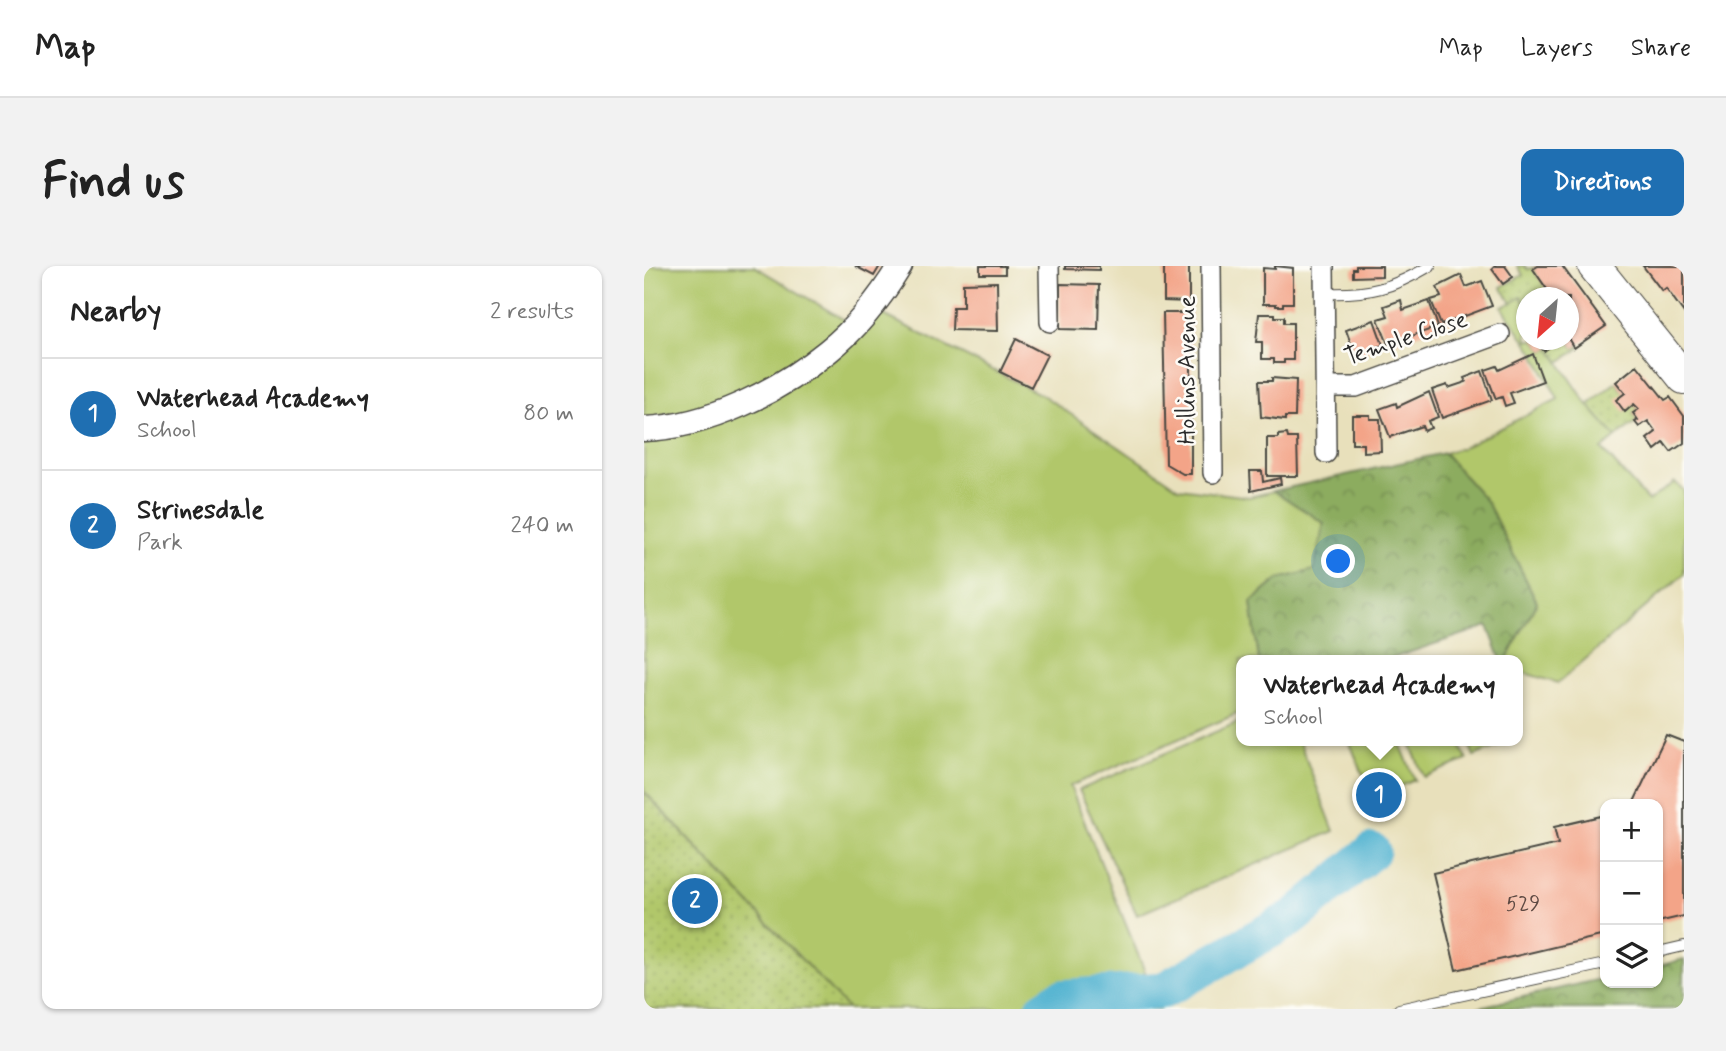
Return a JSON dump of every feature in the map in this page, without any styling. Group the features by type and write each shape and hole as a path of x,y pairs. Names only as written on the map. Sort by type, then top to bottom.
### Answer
{"main road":[{"path":"1594,266 1684,378"}],"street":[{"path":"644,429 656,429 721,415 802,369 829,351 866,314 900,266"},
{"path":"1049,266 1050,322"},
{"name":"Hollins Avenue","path":"1211,266 1213,473"},
{"path":"1324,266 1326,453"},
{"name":"Temple Close","path":"1327,387 1356,387 1500,334"}],"lane":[{"path":"1324,293 1368,293 1409,278 1430,266"},
{"path":"1663,951 1684,946"},
{"path":"1399,1009 1600,965"}],"green space":[{"path":"644,266 754,266 851,324 820,351 709,408 644,418"},
{"path":"1517,266 1525,266 1527,269 1538,266 1533,269 1546,287 1516,287 1516,300 1512,303 1501,287 1523,275"},
{"path":"1516,300 1516,327 1502,307"},
{"path":"878,312 1044,396 1179,488 1249,497 1274,491 1324,523 1314,571 1279,579 1251,602 1258,655 1236,655 1236,714 1070,786 1160,1009 848,1009 644,791 644,439 690,432"},
{"path":"1532,350 1551,350 1588,405 1616,437 1602,449 1648,501 1675,482 1684,491 1684,574 1558,683 1523,673 1523,655 1509,655 1537,602 1487,502 1444,453 1462,448 1558,399"},
{"path":"1551,350 1577,350 1560,362"},
{"path":"1616,382 1625,393 1625,411 1634,404 1639,409 1633,414 1638,420 1616,437 1588,405"},
{"path":"1444,453 1487,502 1537,602 1509,655 1499,655 1488,626 1402,655 1258,655 1251,602 1279,579 1314,570 1324,523 1274,491"},
{"path":"1236,723 1236,746 1301,746 1334,831 1137,915 1079,790"},
{"path":"1351,746 1401,746 1415,780 1373,798"},
{"path":"1411,746 1460,746 1467,760 1424,777"},
{"path":"1470,746 1499,746 1474,756"},
{"path":"644,791 646,794 848,1009 644,1009"},
{"path":"1684,959 1684,1009 1471,1009 1600,979 1600,988 1663,988 1663,965"}],"building":[{"path":"855,266 880,266 874,276"},
{"path":"980,266 1005,266 1005,274 980,274"},
{"path":"1065,266 1099,266 1099,270 1065,269"},
{"path":"1164,266 1189,266 1189,302 1164,301"},
{"path":"1275,266 1293,268 1293,303 1283,303 1283,306 1263,304 1263,268 1275,269"},
{"path":"1356,266 1382,266 1382,276 1353,277 1353,269 1356,269"},
{"path":"1495,266 1505,266 1513,277 1503,284 1492,269"},
{"path":"1538,266 1562,266 1577,287 1545,287 1533,269"},
{"path":"1643,266 1684,266 1684,313 1666,288 1662,291"},
{"path":"1461,275 1466,287 1482,281 1492,306 1441,325 1431,300 1441,297 1437,287"},
{"path":"997,282 998,331 952,330 953,307 963,307 963,283"},
{"path":"1060,284 1099,285 1098,330 1060,329"},
{"path":"1579,289 1606,326 1579,345"},
{"path":"1401,300 1403,310 1429,301 1438,327 1388,344 1378,319 1388,316 1384,306"},
{"path":"1163,313 1191,313 1191,474 1183,474 1166,464"},
{"path":"1259,314 1275,314 1275,317 1284,317 1284,323 1293,323 1293,360 1274,363 1274,359 1262,359 1262,342 1256,342"},
{"path":"1374,320 1383,345 1355,355 1346,330"},
{"path":"1016,339 1047,355 1031,387 1000,372"},
{"path":"1533,354 1543,381 1510,393 1514,403 1505,406 1502,397 1496,399 1485,370 1497,366 1499,370"},
{"path":"1637,365 1665,400 1670,397 1684,416 1684,443 1671,452 1664,443 1655,450 1647,439 1656,432 1648,421 1639,427 1635,422 1638,420 1633,413 1639,409 1634,404 1625,412 1616,400 1625,393 1616,382"},
{"path":"1482,371 1492,400 1442,418 1432,390 1466,382 1464,378"},
{"path":"1272,378 1296,380 1295,417 1285,417 1285,420 1261,417 1259,381 1272,381"},
{"path":"1429,392 1438,417 1428,421 1431,428 1424,431 1422,426 1390,437 1379,409 1396,403 1397,407"},
{"path":"1352,415 1370,415 1370,419 1380,419 1381,451 1363,452 1363,444 1352,444"},
{"path":"1287,434 1288,438 1297,438 1298,476 1267,476 1267,438 1278,438 1278,435"},
{"path":"1250,471 1262,471 1263,482 1280,478 1281,484 1251,491"},
{"path":"1666,735 1684,742 1684,916 1663,921 1663,799 1635,799"},
{"path":"1600,816 1600,936 1456,970 1433,873 1558,844 1554,827"}],"waterway":[{"path":"1043,1009 1060,998 1164,990 1294,917 1372,851"}],"place":[{"name":"Waterhead Academy","path":"1379,795"},
{"name":"Strinesdale","path":"695,901"}]}
